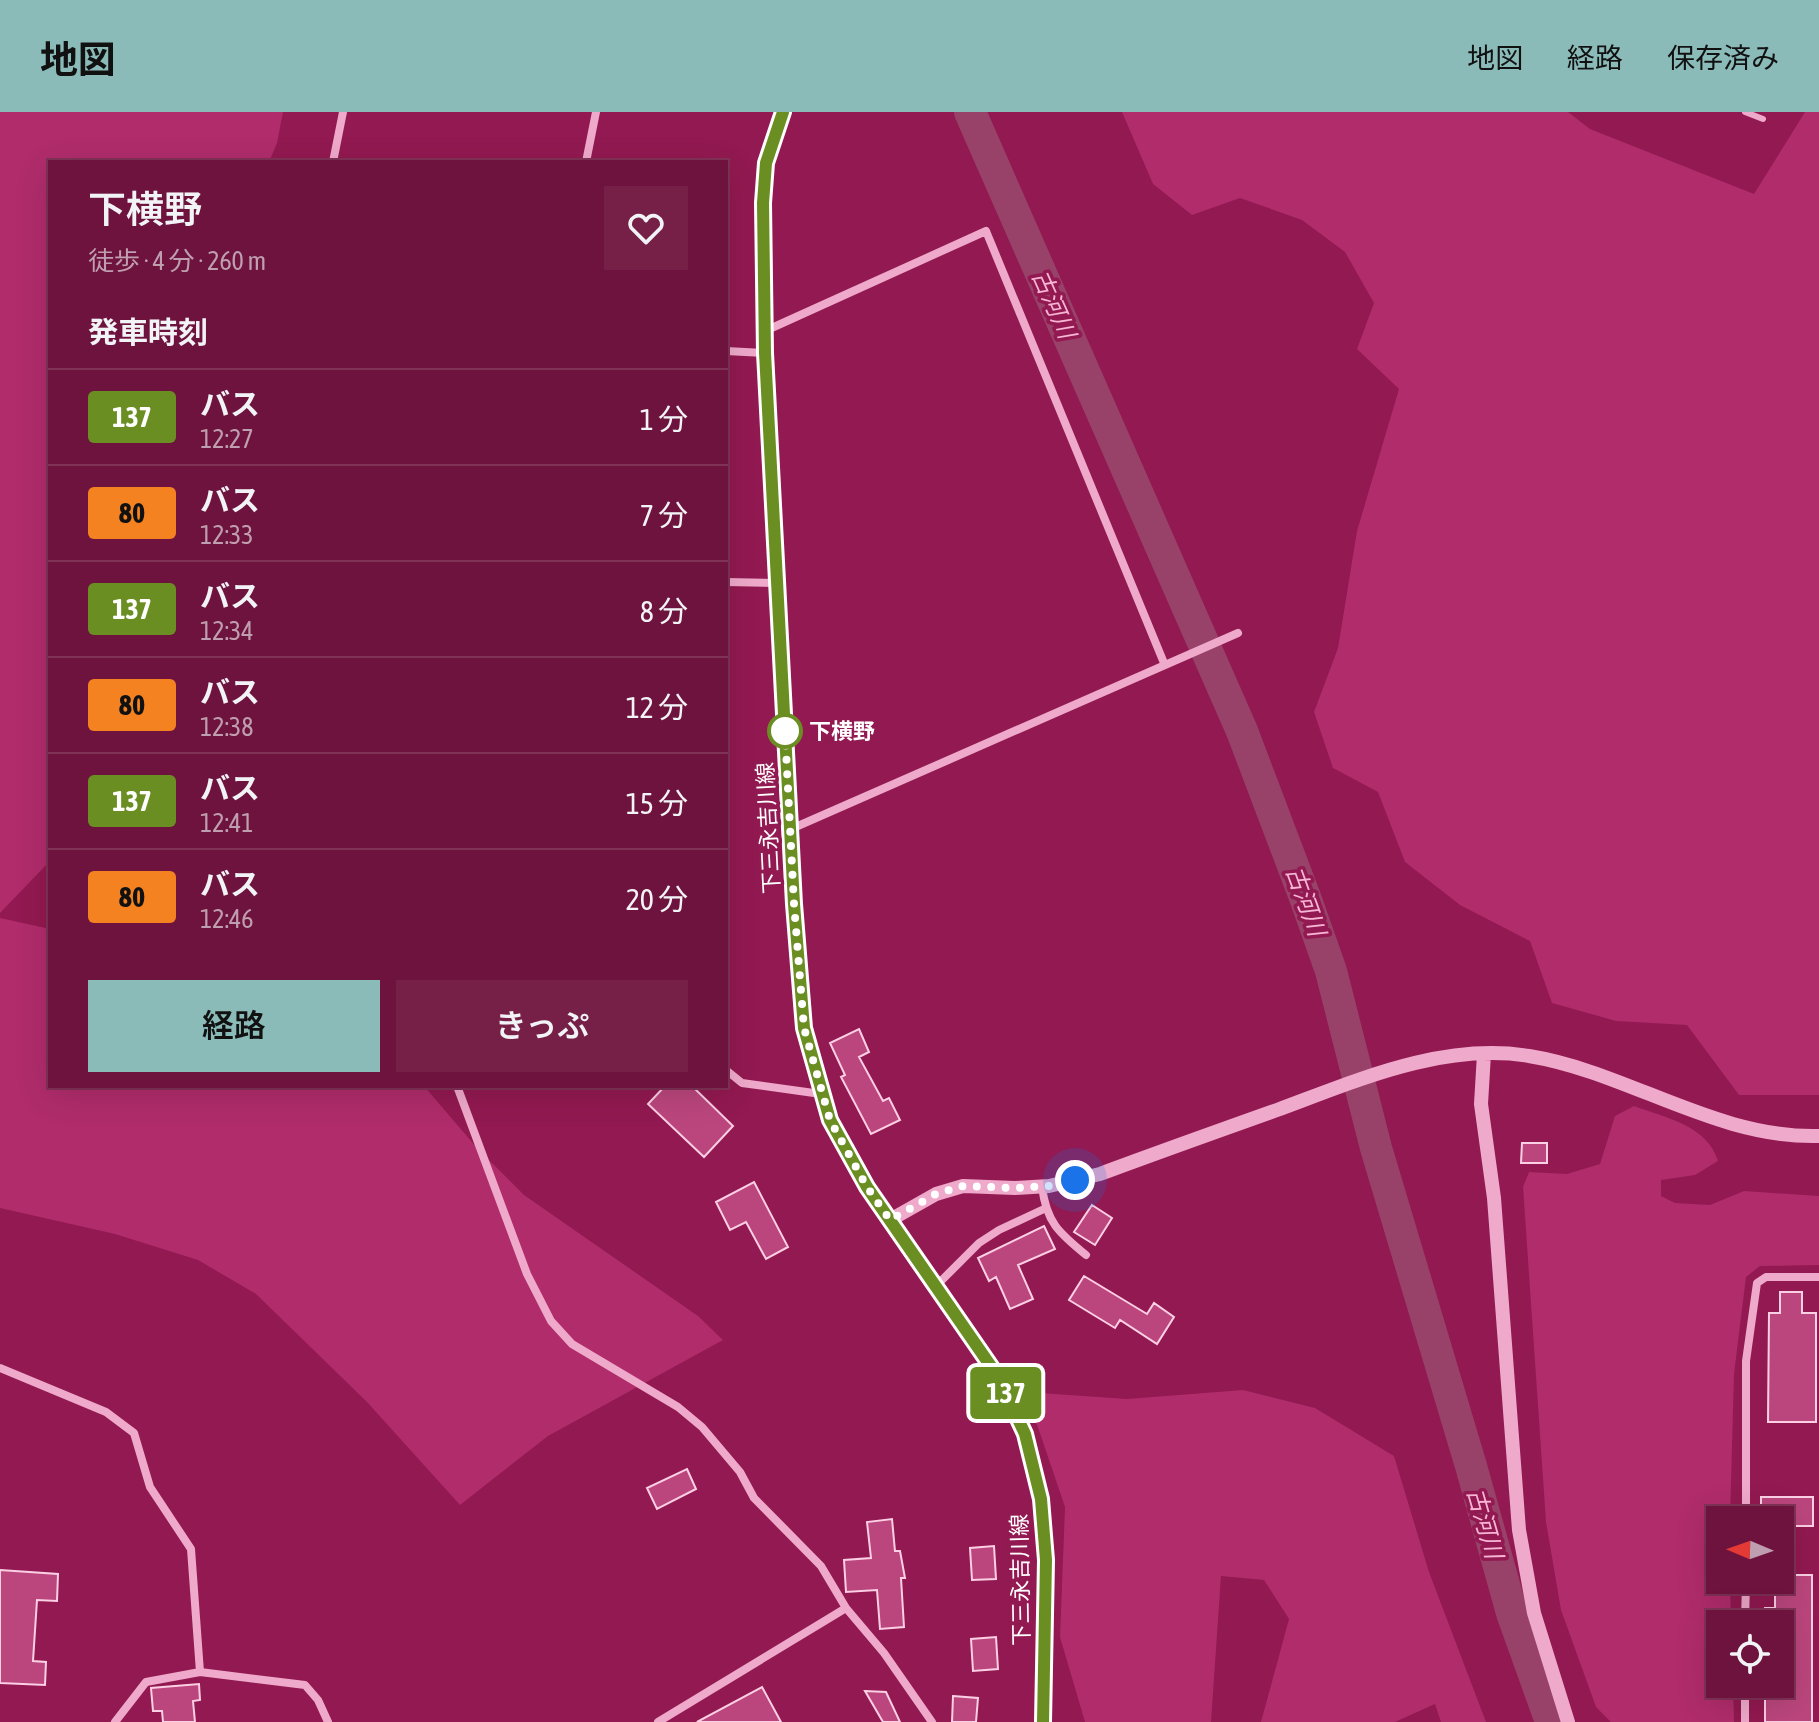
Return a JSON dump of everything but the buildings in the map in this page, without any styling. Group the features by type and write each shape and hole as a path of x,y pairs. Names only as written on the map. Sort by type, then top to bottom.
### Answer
{"main road":[{"name":"下三永吉川線","path":"783,112 766,163 763,203 765,353 790,829 804,1028 830,1120 867,1187 999,1378 1025,1434 1041,1499 1046,1560 1043,1722"}],"street":[{"path":"333,160 343,112"},
{"path":"586,160 596,112"},
{"path":"765,331 986,231 1167,662"},
{"path":"728,351 765,353"},
{"path":"728,582 776,583"},
{"path":"790,829 1238,633"},
{"path":"890,1220 936,1194 963,1186 1042,1186 1100,1174 1396,1068 1468,1054 1528,1056 1604,1076 1738,1127 1819,1136"},
{"path":"1484,1054 1481,1104 1494,1198 1519,1530 1534,1613 1568,1722"},
{"path":"728,1072 742,1083 821,1094"},
{"path":"458,1088 527,1274 551,1321 572,1344 678,1407 702,1427 740,1472 754,1498 821,1566 846,1608 884,1653 932,1722"},
{"path":"1042,1186 1044,1209 1061,1235 1086,1255"},
{"path":"936,1286 979,1243 1044,1209"},
{"path":"1746,1506 1746,1361 1757,1283 1766,1277 1819,1277"},
{"path":"0,1368 106,1412 134,1433 150,1487 191,1549 200,1672"},
{"path":"658,1722 846,1608"},
{"path":"115,1722 146,1682 200,1672 305,1685 318,1700 328,1722"},
{"path":"1745,1698 1745,1722"}],"lane":[{"path":"1745,112 1763,119"}],"shaded area":[{"path":"0,112 283,112 277,143 270,160 48,160 48,863 0,913"},
{"path":"1122,112 1568,112 1590,129 1754,194 1805,112 1819,112 1819,1095 1739,1095 1687,1025 1616,1021 1552,1003 1530,941 1460,905 1405,862 1378,792 1333,768 1314,712 1338,648 1357,531 1399,389 1357,349 1374,303 1345,252 1302,220 1240,198 1192,215 1153,184"},
{"path":"0,918 48,929 48,1088 426,1088 477,1148 524,1195 698,1316 723,1340 548,1436 460,1505 367,1402 256,1294 198,1260 115,1234 0,1208"},
{"path":"1634,1106 1684,1124 1713,1149 1718,1161 1695,1175 1661,1180 1661,1196 1675,1203 1710,1205 1744,1191 1819,1196 1819,1265 1760,1266 1746,1277 1734,1374 1730,1506 1706,1506 1706,1594 1730,1594 1731,1610 1706,1610 1706,1698 1733,1698 1734,1722 1611,1722 1596,1707 1561,1610 1546,1522 1523,1187 1529,1172 1567,1174 1600,1164 1615,1116"},
{"path":"1243,1390 1315,1408 1394,1456 1429,1572 1486,1722 1441,1722 1435,1704 1395,1722 1261,1722 1289,1619 1264,1580 1221,1576 1211,1722 1085,1722 1060,1637 1065,1507 1026,1392 1127,1399"}],"waterway":[{"name":"古河川","path":"970,112 1242,731 1306,900 1331,971 1376,1148 1512,1613 1551,1722"}],"bus line":[{"name":"137","path":"783,112 766,163 763,203 765,353 794,904 804,1028 830,1120 867,1187 999,1378 1025,1434 1041,1499 1046,1560 1043,1722"}],"place":[{"name":"下横野","path":"785,731"}],"route":[{"path":"785,731 804,1028 830,1120 867,1187 890,1220 936,1194 963,1186 1015,1188 1049,1186 1075,1180"}]}
